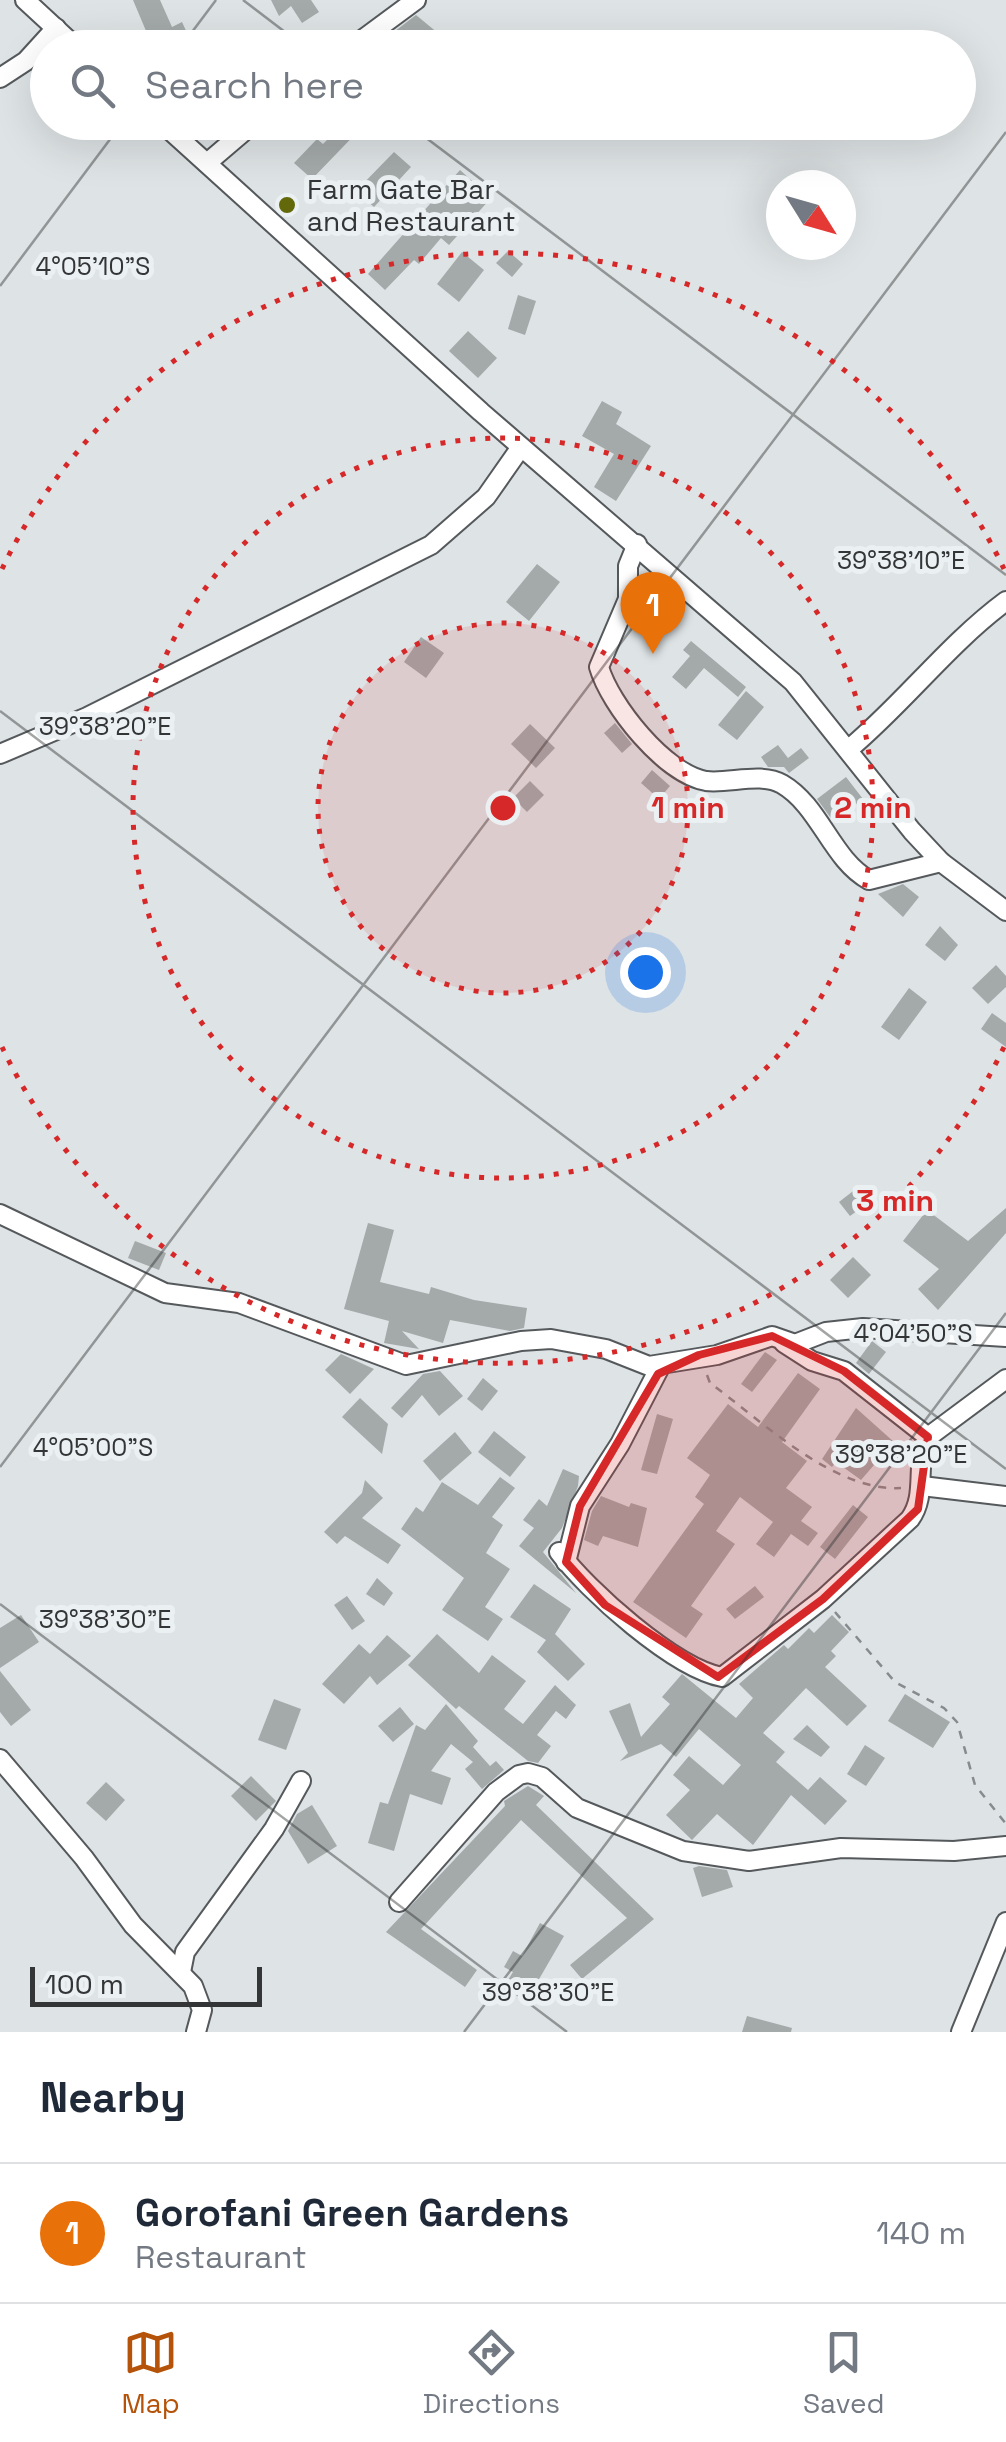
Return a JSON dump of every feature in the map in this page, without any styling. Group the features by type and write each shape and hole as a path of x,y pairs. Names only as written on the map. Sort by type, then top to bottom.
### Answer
{"street":[{"path":"25,0 56,28"},
{"path":"375,30 416,0"},
{"path":"0,78 30,57"},
{"path":"181,140 521,447 793,682 941,862 1006,910"},
{"path":"207,163 234,140"},
{"path":"0,754 87,716 431,545 486,496 521,447"},
{"path":"637,544 628,566 628,599 599,668 622,714 636,729 693,776 781,783 806,804 849,862 869,880 941,862"},
{"path":"849,749 896,710 959,641 1006,601"},
{"path":"0,1214 164,1292 239,1303 406,1366 521,1341 551,1339 582,1343 660,1370 772,1336 795,1344 826,1332 892,1326 1006,1336"},
{"path":"772,1336 812,1360 844,1371 928,1437"},
{"path":"660,1370 580,1506 563,1557 588,1580 605,1605 718,1677 822,1599 910,1519 918,1509 922,1486 920,1452 928,1437 1006,1378"},
{"path":"922,1486 1006,1496"},
{"path":"0,1758 84,1858 133,1926 193,1986 202,2010 196,2032"},
{"path":"399,1902 496,1792 519,1774 528,1773 542,1777 577,1808 676,1849 748,1862 842,1848 954,1850 1006,1846"},
{"path":"181,1972 182,1957 274,1829 300,1782"},
{"path":"962,2032 1006,1922"}],"path":[{"path":"694,1358 710,1382 848,1480 869,1487 922,1486"},
{"path":"822,1599 895,1682 944,1708 957,1722 975,1785 1006,1824"}],"highlighted area":[{"path":"772,1336 844,1371 928,1437 918,1509 823,1599 718,1677 605,1605 566,1562 580,1506 658,1374 699,1355"}],"building":[{"path":"133,0 160,0 172,27 182,22 186,30 146,30"},
{"path":"271,0 311,0 319,12 302,23 291,6 279,16"},
{"path":"416,15 434,30 396,30"},
{"path":"316,140 323,144 327,140 350,140 312,179 294,163"},
{"path":"394,152 411,167 374,207 356,191"},
{"path":"460,170 491,198 449,245 441,238 419,264 414,260 385,290 368,274"},
{"path":"508,251 523,264 512,277 496,263"},
{"path":"462,252 484,270 459,302 437,284"},
{"path":"518,295 536,301 525,335 508,329"},
{"path":"468,331 497,358 478,378 449,351"},
{"path":"602,401 622,412 616,424 651,446 616,501 594,487 614,454 582,436"},
{"path":"537,564 560,582 529,621 506,602"},
{"path":"421,637 444,653 426,678 404,662"},
{"path":"691,641 746,687 738,697 704,668 686,689 672,677 690,656 683,650"},
{"path":"746,691 764,707 737,740 718,725"},
{"path":"615,723 632,744 622,753 604,733"},
{"path":"530,724 555,748 536,768 511,744"},
{"path":"778,745 788,758 801,748 809,758 789,773 784,767 768,767 761,757"},
{"path":"652,770 670,786 659,799 641,783"},
{"path":"846,777 863,799 833,821 817,799"},
{"path":"530,781 544,795 527,812 513,798"},
{"path":"903,884 919,897 903,917 878,894"},
{"path":"940,926 958,945 945,961 925,945"},
{"path":"996,965 1006,976 1006,987 988,1004 972,988"},
{"path":"909,988 927,1002 899,1040 881,1027"},
{"path":"992,1013 1006,1023 1006,1047 981,1029"},
{"path":"857,1188 868,1203 850,1216 839,1202"},
{"path":"1006,1208 1006,1233 938,1310 918,1289 939,1269 903,1241 927,1210 968,1241"},
{"path":"368,1223 394,1230 380,1282 429,1294 431,1287 474,1300 527,1308 524,1328 510,1331 450,1320 443,1343 402,1331 419,1349 384,1343 389,1321 344,1309"},
{"path":"135,1241 166,1253 159,1270 128,1258"},
{"path":"853,1257 871,1275 848,1298 830,1280"},
{"path":"872,1341 886,1352 869,1374 856,1363"},
{"path":"765,1352 777,1360 752,1392 741,1384"},
{"path":"341,1354 374,1369 350,1394 325,1370"},
{"path":"440,1371 463,1396 439,1416 422,1395 402,1418 391,1408 423,1374"},
{"path":"798,1373 820,1389 782,1442 807,1461 786,1488 812,1507 801,1521 818,1533 808,1546 791,1534 774,1557 756,1544 773,1522 740,1497 716,1531 735,1544 691,1606 703,1614 686,1638 633,1602 704,1504 695,1497 710,1475 687,1458 728,1404 758,1427"},
{"path":"483,1378 498,1391 482,1411 467,1399"},
{"path":"360,1398 388,1424 382,1454 342,1417"},
{"path":"856,1408 894,1442 861,1480 836,1462 832,1467 822,1459"},
{"path":"657,1414 673,1419 657,1474 641,1470"},
{"path":"494,1431 526,1457 510,1477 478,1452"},
{"path":"455,1432 472,1453 440,1481 423,1461"},
{"path":"563,1469 579,1476 578,1486 562,1528 543,1552 576,1593 519,1546 534,1528 523,1520 539,1499 547,1506"},
{"path":"500,1477 515,1488 492,1517 503,1525 486,1553 510,1569 485,1607 503,1619 488,1641 442,1610 464,1578 401,1529 416,1507 423,1512 442,1482 478,1505"},
{"path":"365,1480 383,1498 362,1518 401,1545 388,1564 345,1536 337,1544 324,1532 362,1493"},
{"path":"601,1496 629,1507 631,1503 647,1508 638,1547 603,1536 598,1546 584,1540"},
{"path":"853,1505 868,1517 835,1559 820,1547"},
{"path":"377,1578 393,1593 384,1606 366,1594"},
{"path":"534,1584 571,1609 555,1634 585,1664 568,1681 537,1652 546,1640 510,1617"},
{"path":"755,1586 764,1597 735,1619 726,1609"},
{"path":"347,1596 365,1621 352,1630 334,1605"},
{"path":"21,1615 39,1642 0,1668 0,1628"},
{"path":"832,1615 849,1632 831,1651 836,1656 825,1667 867,1706 847,1726 806,1688 763,1733 785,1752 776,1762 808,1790 820,1777 847,1801 825,1825 791,1795 753,1845 717,1814 692,1840 666,1815 690,1790 673,1775 689,1756 723,1785 741,1765 699,1729 676,1757 661,1744 620,1761 628,1753 609,1711 630,1703 641,1737 670,1704 662,1697 682,1674 736,1718 753,1698 739,1684 784,1645 788,1649 809,1628 814,1633"},
{"path":"437,1634 479,1673 492,1655 526,1681 504,1709 523,1724 555,1685 576,1705 566,1719 556,1711 537,1735 551,1746 538,1763 528,1761 459,1706 456,1709 408,1665"},
{"path":"387,1635 411,1656 377,1685 370,1676 344,1704 322,1684 359,1644 370,1654"},
{"path":"0,1671 31,1710 11,1726 0,1712"},
{"path":"905,1694 950,1722 933,1748 888,1721"},
{"path":"274,1699 301,1709 286,1750 258,1740"},
{"path":"446,1704 478,1741 473,1747 490,1766 496,1761 504,1770 482,1789 465,1769 473,1762 451,1744 431,1771 451,1778 442,1805 410,1794 394,1851 368,1843 380,1802 388,1804 416,1725 425,1730"},
{"path":"400,1707 414,1724 393,1742 378,1726"},
{"path":"807,1725 830,1747 821,1757 793,1739"},
{"path":"865,1745 885,1758 866,1786 847,1774"},
{"path":"251,1776 276,1801 256,1821 231,1796"},
{"path":"106,1782 125,1800 106,1821 86,1803"},
{"path":"528,1786 544,1796 536,1805 654,1919 582,1979 570,1965 627,1918 521,1820 421,1929 477,1970 465,1987 386,1932 505,1806 504,1801"},
{"path":"312,1805 337,1846 308,1864 288,1831 297,1814"},
{"path":"693,1868 727,1870 733,1887 702,1897"},
{"path":"540,1923 564,1936 531,1993 508,1980 513,1972 504,1967 513,1951 522,1956"},
{"path":"747,2016 792,2028 791,2032 742,2032"}],"place":[{"name":"Farm Gate Bar and Restaurant","path":"287,205"},
{"name":"Gorofani Green Gardens","path":"653,654"}]}
